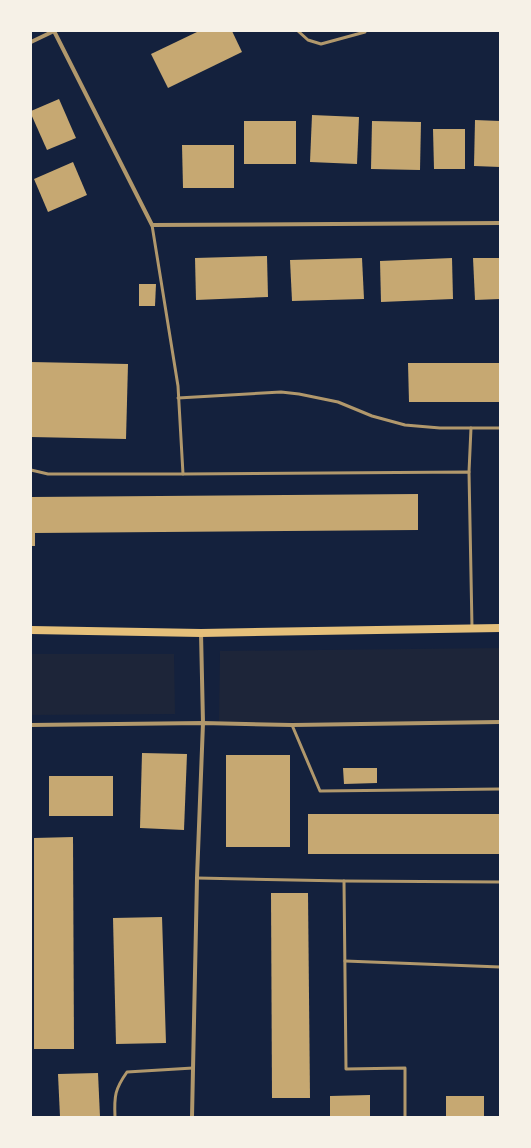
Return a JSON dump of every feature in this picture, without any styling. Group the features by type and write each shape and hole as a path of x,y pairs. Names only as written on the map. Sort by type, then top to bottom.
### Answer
{"main road":[{"path":"31,630 201,633 500,628"}],"street":[{"path":"31,42 54,31 152,225 500,223"},
{"path":"192,1117 197,878 203,723 201,633"},
{"path":"31,725 203,723 292,725 500,722"}],"lane":[{"path":"298,31 308,40 321,44 365,32"},
{"path":"152,225 178,386 183,474"},
{"path":"178,398 281,392 338,402 372,416 405,425 440,428 500,428"},
{"path":"472,428 469,472 472,628"},
{"path":"31,470 48,474 469,472"},
{"path":"292,725 320,791 500,789"},
{"path":"197,878 500,882"},
{"path":"344,881 346,1069 405,1068 405,1117"},
{"path":"345,961 500,967"},
{"path":"115,1117 114,1101 118,1084 127,1072 193,1068"}],"shaded area":[{"path":"500,648 500,721 219,723 220,651"},
{"path":"31,654 174,654 175,714 31,715"}],"building":[{"path":"199,31 232,31 242,52 168,88 151,54"},
{"path":"59,99 76,138 47,150 31,111"},
{"path":"312,115 359,117 357,164 310,162"},
{"path":"475,120 500,121 500,167 474,166"},
{"path":"244,121 296,121 296,164 244,164"},
{"path":"372,121 421,122 420,170 371,169"},
{"path":"433,129 465,129 465,169 434,169"},
{"path":"182,145 234,145 234,188 183,188"},
{"path":"73,162 87,195 48,212 34,179"},
{"path":"267,256 268,297 196,300 195,258"},
{"path":"362,258 364,299 292,301 290,260"},
{"path":"452,258 453,299 381,302 380,261"},
{"path":"473,258 500,258 500,299 475,300"},
{"path":"139,284 156,284 155,306 139,306"},
{"path":"31,362 128,364 126,439 31,437"},
{"path":"408,363 500,363 500,402 409,402"},
{"path":"418,494 418,530 35,533 35,546 31,546 31,497"},
{"path":"142,753 187,754 184,830 140,828"},
{"path":"226,755 290,755 290,847 226,847"},
{"path":"343,768 377,768 377,783 344,784"},
{"path":"49,776 113,776 113,816 49,816"},
{"path":"308,814 500,814 500,854 308,854"},
{"path":"73,837 74,1049 34,1049 34,838"},
{"path":"271,893 308,893 310,1098 272,1098"},
{"path":"162,917 166,1043 116,1044 113,918"},
{"path":"98,1073 100,1117 60,1117 58,1074"},
{"path":"370,1095 370,1117 330,1117 330,1096"},
{"path":"446,1096 484,1096 484,1117 446,1117"}]}
